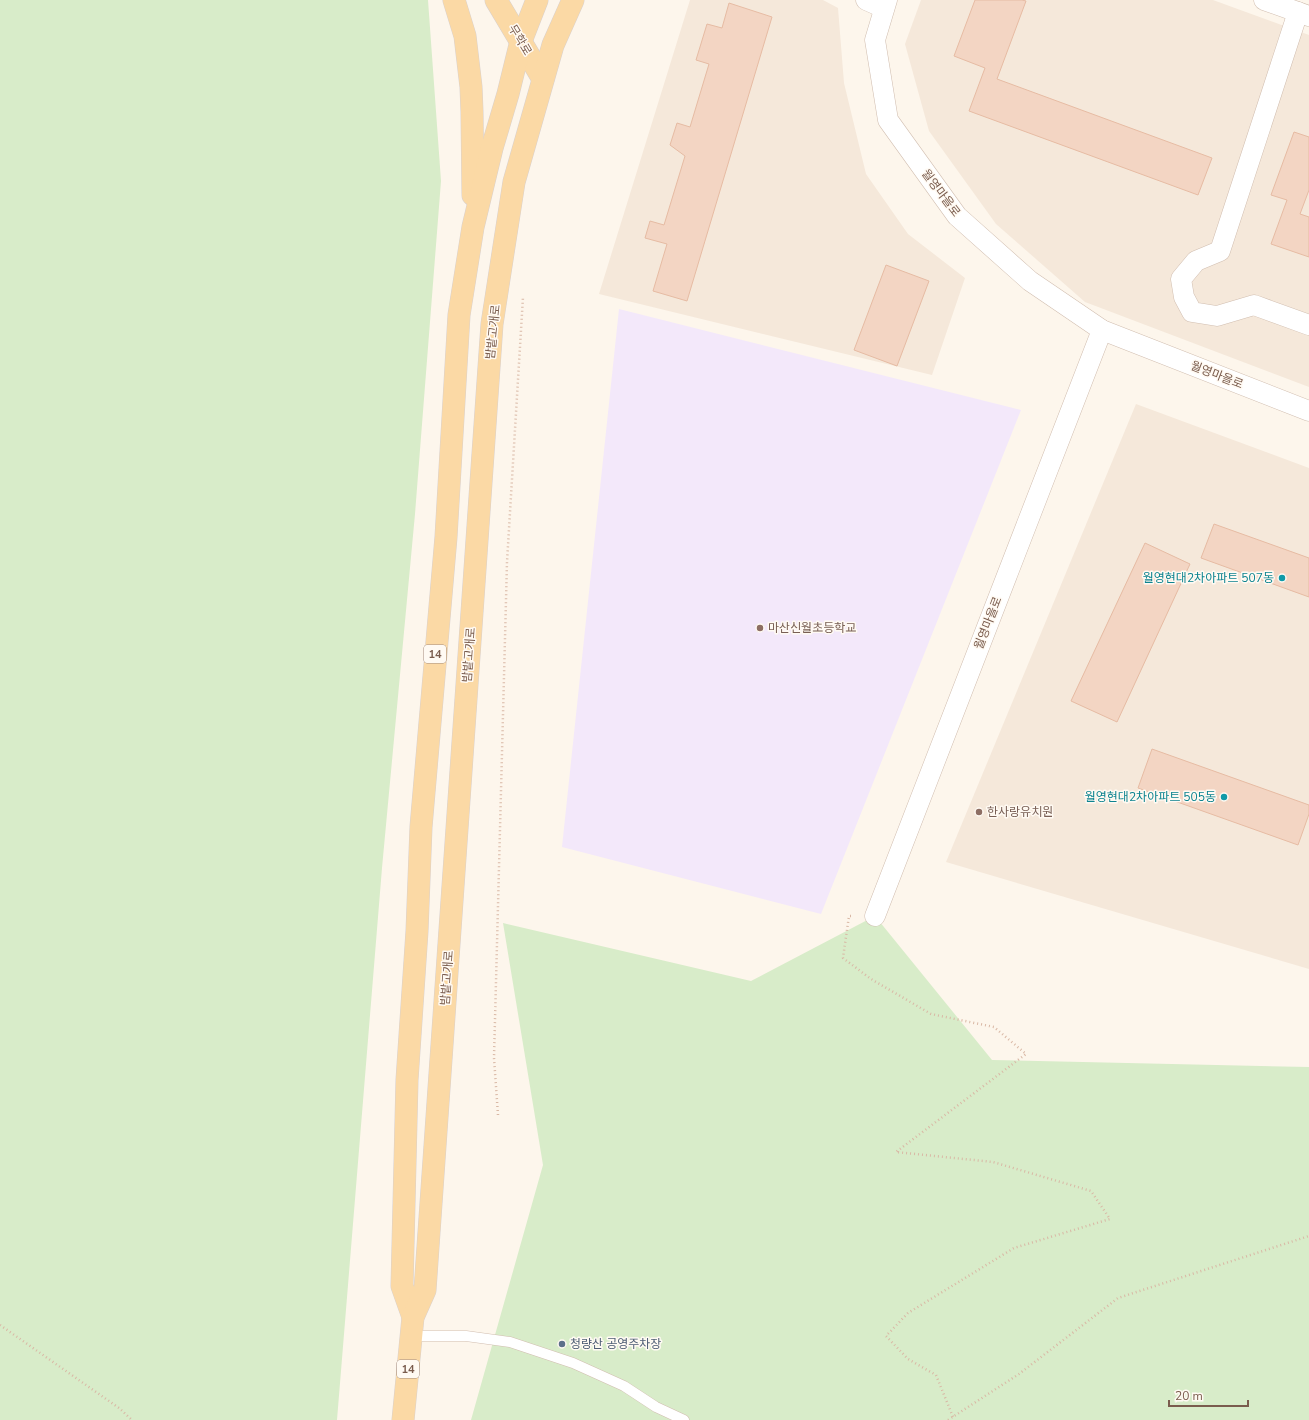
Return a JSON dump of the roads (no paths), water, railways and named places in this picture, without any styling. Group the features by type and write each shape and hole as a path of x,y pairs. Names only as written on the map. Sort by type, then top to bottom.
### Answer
{"main road":[{"path":"454,0 465,36 471,87 473,227"},
{"name":"무학로","path":"496,0 544,79"},
{"name":"밤밭고개로","path":"403,1420 412,1326 425,1290 492,324 514,182 553,45 573,0"},
{"path":"533,3 553,45"},
{"name":"밤밭고개로","path":"412,1326 402,1286 407,1080 417,931 421,827 446,537 459,315 473,227 492,148 508,94 521,41 533,3"}],"street":[{"path":"866,0 885,4"},
{"path":"1264,0 1304,14 1220,251 1196,261 1181,278 1184,297 1192,312 1217,316 1254,305 1309,325"},
{"name":"월영마을로","path":"885,4 875,40 888,120 957,216 1030,281 1102,330 1309,411"},
{"name":"월영마을로","path":"874,916 1102,330"}],"lane":[{"path":"412,1326 510,1342 573,1362 624,1386 656,1407 684,1420"}],"place":[{"name":"월영현대2차아파트 507동","path":"1282,578"},
{"name":"마산신월초등학교","path":"760,628"},
{"name":"월영현대2차아파트 505동","path":"1224,797"},
{"name":"한사랑유치원","path":"979,812"},
{"name":"청량산 공영주차장","path":"562,1344"}]}
